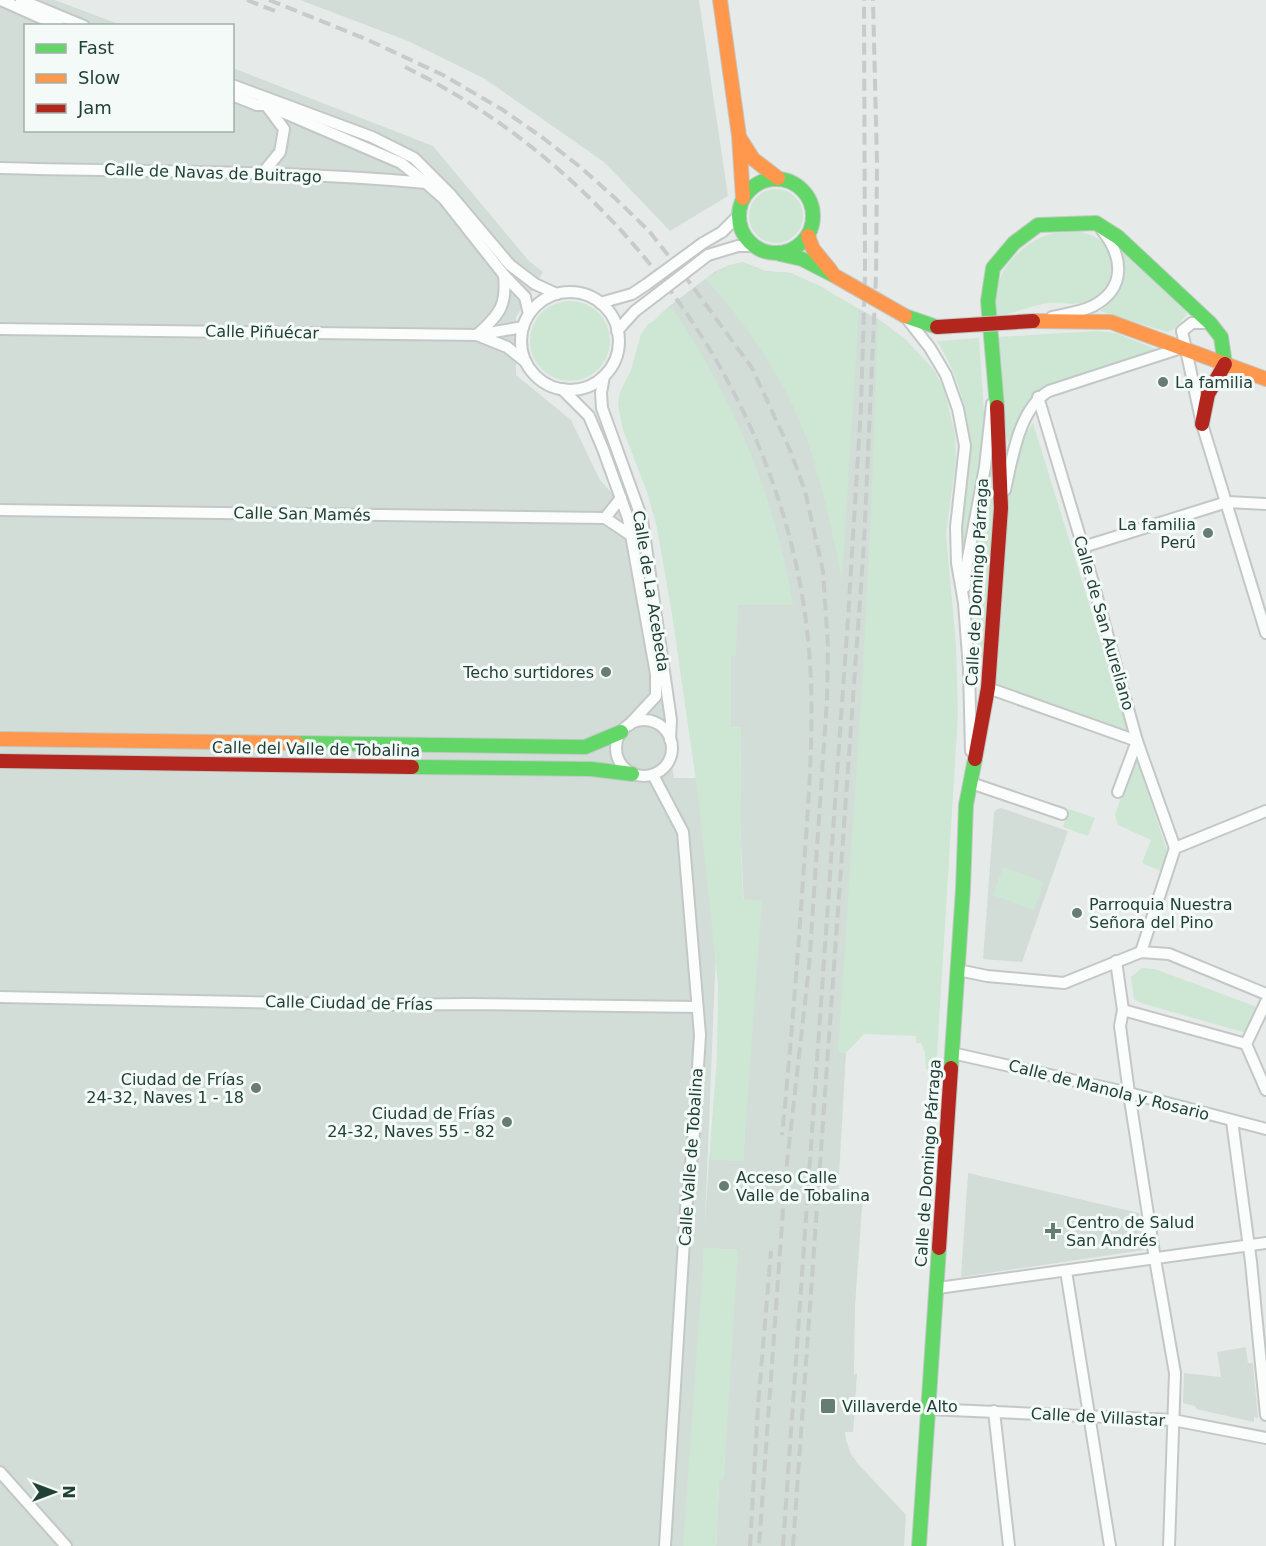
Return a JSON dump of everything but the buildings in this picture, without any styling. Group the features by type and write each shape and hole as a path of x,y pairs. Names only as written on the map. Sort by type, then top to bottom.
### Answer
{"street":[{"path":"720,0 739,136 743,198 739,215 742,232 754,246 765,252 802,259 905,316 937,327 1033,321 1112,322 1266,379"},
{"path":"8,2 55,24"},
{"path":"8,2 78,24"},
{"path":"234,86 372,137 414,158 450,194 510,265 535,284 557,294"},
{"path":"234,96 257,105 266,105 401,163 444,199 504,275 525,297 529,314"},
{"path":"262,174 280,152 284,129 266,105"},
{"path":"739,136 753,159 778,178 790,181 801,188 809,198 813,211 813,224 808,236 795,248 778,253"},
{"name":"Calle de Navas de Buitrago","path":"0,168 378,178 426,183"},
{"path":"743,198 758,183 778,178"},
{"path":"600,303 633,294 703,243 722,232 739,215"},
{"path":"1033,321 1091,307 1108,296 1116,281 1119,260 1110,240 1096,223"},
{"path":"995,385 988,301 993,268 1014,243 1038,225 1096,223 1119,237 1210,323 1221,337 1225,364 1208,394 1202,424"},
{"path":"808,236 813,249 835,276"},
{"path":"617,332 635,311 708,255 738,246 754,246"},
{"path":"504,275 506,292 502,307 494,319 477,334 507,347 526,362 540,380 562,389 585,388 604,376 611,366 618,344 617,332 614,321 600,303 580,293 557,294 541,302 529,314 523,327 521,345 526,362"},
{"name":"Calle de Domingo Párraga","path":"905,316 930,348 946,375 958,409 964,446 956,527 957,563 964,603 971,723 971,783"},
{"path":"1210,323 1192,323 1182,331 1184,350 1202,424 1266,633"},
{"name":"Calle Piñuécar","path":"0,329 477,334 523,327"},
{"path":"1001,508 1017,437 1038,397 1049,391 1184,350"},
{"name":"Calle de La Acebeda","path":"604,376 601,393 602,408 642,519 671,720 670,740"},
{"name":"Calle de Domingo Párraga","path":"920,1546 963,890 966,805 988,688 1001,508 999,425 995,385"},
{"name":"Calle de Domingo Párraga","path":"964,603 967,562 985,467 995,385"},
{"name":"Calle de La Acebeda","path":"562,389 589,416 621,498 633,536 656,674 656,696 625,728"},
{"name":"Calle de San Aureliano","path":"1038,397 1137,741 1175,848"},
{"path":"621,498 605,518 633,536"},
{"path":"1083,547 1227,502 1266,504"},
{"name":"Calle San Mamés","path":"0,510 605,518"},
{"path":"988,688 1137,741 1118,792"},
{"path":"646,720 666,731 670,740 671,751 666,765 653,775 632,774 623,768 616,754 616,743 625,728 646,720"},
{"name":"Calle del Valle de Tobalina","path":"0,739 585,747 625,728"},
{"name":"Calle del Valle de Tobalina","path":"0,761 591,769 632,774"},
{"name":"Calle Valle de Tobalina","path":"653,775 683,832 700,1035 686,1209 665,1546"},
{"path":"971,783 1062,814"},
{"path":"1141,952 1175,848 1266,811"},
{"path":"958,970 987,976 1064,983 1141,952 1169,954 1266,993"},
{"path":"1116,961 1123,1010 1120,1026 1129,1093 1175,1372 1169,1546"},
{"name":"Calle Ciudad de Frías","path":"0,997 384,1005 697,1007"},
{"path":"1266,1002 1246,1044 1266,1090"},
{"path":"1123,1010 1246,1044"},
{"name":"Calle de Manola y Rosario","path":"952,1053 1129,1093 1266,1129"},
{"path":"1232,1121 1266,1415"},
{"path":"937,1288 1266,1243"},
{"path":"1066,1270 1110,1546"},
{"name":"Calle de Villastar","path":"928,1409 1173,1420 1266,1438"},
{"path":"994,1411 1009,1546"},
{"path":"0,1472 66,1546"}],"shaded area":[{"path":"0,0 55,0 118,24 24,24 24,132 234,132 234,68 433,146 529,261 543,272 516,317 516,375 571,420 600,480 637,521 674,778 723,778 705,1222 709,1159 743,1161 750,1045 740,819 741,728 725,727 654,321 667,308 714,272 743,262 765,271 791,273 878,319 906,340 858,995 846,1053 838,1192 863,1194 855,1306 854,1374 857,1374 853,1432 845,1432 846,1440 851,1454 859,1465 906,1515 904,1546 716,1546 737,1250 704,1248 691,1546 0,1546"},
{"path":"300,0 699,0 728,196 670,231 604,162 485,79 408,41"},
{"path":"1001,808 1068,831 1022,962 983,959 994,812"},
{"name":"Centro de Salud San Andrés","path":"968,1173 1139,1213 1144,1250 961,1277"},
{"path":"1246,1347 1248,1363 1253,1363 1258,1418 1254,1417 1254,1422 1196,1409 1195,1406 1183,1403 1184,1373 1221,1377 1217,1352"}],"green space":[{"path":"771,189 781,189 791,193 799,201 803,216 799,231 791,239 781,243 771,243 761,239 753,231 749,221 749,211 753,201 761,193"},
{"path":"1078,231 1090,235 1107,247 1111,259 1111,274 1101,293 1081,303 1042,304 995,317 996,296 1001,275 1020,251 1046,236"},
{"path":"1123,251 1187,314 1174,329 1167,332 1100,311 1114,298 1121,285"},
{"path":"743,262 765,271 791,273 820,286 859,309 842,581 816,468 792,404 753,338 705,279 727,266"},
{"path":"570,301 585,304 598,313 607,326 610,341 607,356 598,369 585,378 570,381 555,378 542,369 533,356 530,341 533,326 542,313 555,304"},
{"path":"667,308 672,308 694,342 733,413 749,450 776,526 793,605 738,605 736,655 731,656 731,727 741,727 740,819 743,899 762,901 743,1161 709,1159 717,1057 718,985 698,795 657,528 647,492 623,430 618,405 620,392 631,370 641,334 648,324"},
{"path":"878,319 906,340 934,370 944,389 955,434 956,460 946,534 956,645 958,714 936,1071 926,1069 925,1053 921,1043 916,1043 916,1036 864,1034 846,1053 838,1053 862,685"},
{"path":"1096,331 1116,333 1163,352 1046,388 1027,405 1011,442 1008,442 998,337"},
{"path":"979,338 984,438 964,555 962,555 968,432 958,384 937,341"},
{"path":"1033,423 1127,732 1003,688 996,683 1009,491 1019,444"},
{"path":"994,433 997,463 983,659 979,659 973,559"},
{"path":"1134,759 1137,759 1168,854 1161,871 1142,863 1151,840 1118,825 1115,815"},
{"path":"1069,809 1095,818 1088,836 1063,827"},
{"path":"1003,867 1044,882 1034,910 993,895"},
{"path":"1142,968 1155,969 1257,1007 1246,1033 1134,999 1131,977"},
{"path":"704,1248 738,1250 724,1477 719,1483 716,1546 683,1546"}],"railway":[{"path":"247,0 275,11"},
{"path":"269,0 366,39 443,75 503,110 543,138 616,199 649,231 752,368 790,450 805,491 823,571 828,646 827,699 809,967 785,1181 759,1546"},
{"path":"783,1546 861,406 865,275 864,0"},
{"path":"793,1546 864,543 876,276 877,162 873,0"},
{"path":"405,67 485,113 558,169 624,234 682,306 730,385 768,469 795,558 811,676 811,757 806,838 782,1135"},
{"path":"750,1546 758,1406 771,1251"}],"traffic: fast":[{"path":"776,179 797,185 807,195 813,216 807,237 797,247 776,253 755,247 745,237 739,216 745,195 755,185 776,179"},
{"path":"997,407 988,301 993,268 1014,243 1038,225 1096,223 1118,237 1210,323 1221,337 1225,364"},
{"path":"780,254 802,259 835,276"},
{"path":"905,316 937,327"},
{"path":"297,743 585,747 621,732"},
{"path":"951,1068 966,805 975,759"},
{"path":"412,767 591,769 632,774"},
{"path":"919,1546 939,1248"}],"traffic: slow":[{"path":"720,0 739,136 743,198"},
{"path":"741,140 753,159 778,178"},
{"path":"808,236 813,249 831,271"},
{"path":"835,276 905,316"},
{"path":"1033,321 1111,322 1266,379"},
{"path":"0,739 297,743"}],"traffic: jam":[{"path":"937,327 1033,321"},
{"path":"1202,424 1208,394 1225,364"},
{"path":"975,759 988,688 1001,508 997,407"},
{"path":"0,761 412,767"},
{"path":"939,1248 951,1068"}],"place":[{"name":"La familia","path":"1163,382"},
{"name":"La familia Perú","path":"1208,533"},
{"name":"Techo surtidores","path":"606,672"},
{"name":"Parroquia Nuestra Señora del Pino","path":"1077,913"},
{"name":"Ciudad de Frías 24-32, Naves 1 - 18","path":"256,1088"},
{"name":"Ciudad de Frías 24-32, Naves 55 - 82","path":"507,1122"},
{"name":"Acceso Calle Valle de Tobalina","path":"724,1186"},
{"name":"Centro de Salud San Andrés","path":"1053,1231"},
{"name":"Villaverde Alto","path":"828,1406"}]}
